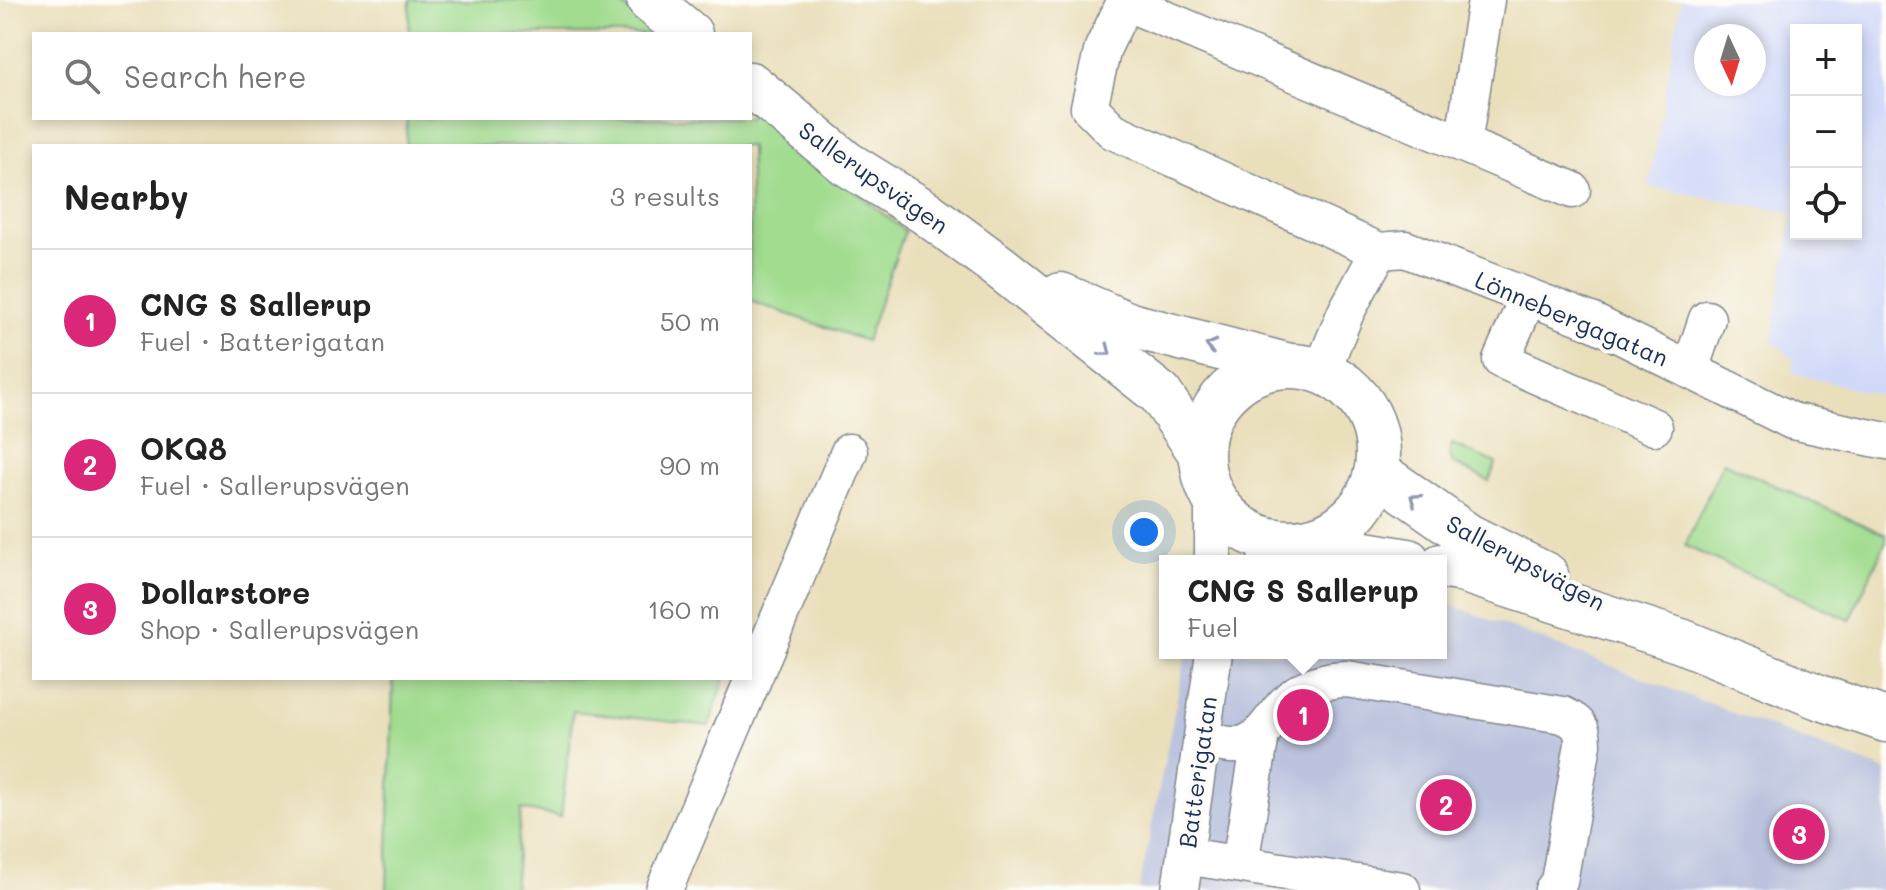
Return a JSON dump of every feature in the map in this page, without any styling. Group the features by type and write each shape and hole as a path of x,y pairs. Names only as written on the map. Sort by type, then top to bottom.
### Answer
{"main road":[{"path":"649,0 688,32"},
{"name":"Sallerupsvägen","path":"752,86 846,163 925,212 1160,394 1201,454 1213,499"},
{"name":"Sallerupsvägen","path":"1001,268 1130,325 1304,368 1348,387 1368,411 1378,440 1377,472 1367,498 1348,521 1324,536 1279,548"},
{"name":"Sallerupsvägen","path":"1201,454 1207,421 1226,392 1253,373 1304,368"},
{"name":"Sallerupsvägen","path":"1377,472 1468,536 1681,641 1819,697 1886,720"},
{"path":"1213,499 1230,519 1279,548 1348,555"},
{"name":"Sallerupsvägen","path":"1447,567 1681,641"}],"street":[{"path":"1463,144 1486,0"},
{"path":"1125,1 1572,190"},
{"name":"Lönnebergagatan","path":"1125,1 1103,48 1089,107 1113,131 1379,251 1405,249 1591,321 1792,421 1886,441"},
{"path":"1304,368 1346,312 1379,251"},
{"path":"1528,297 1501,360 1654,427"},
{"path":"1690,370 1707,319"},
{"path":"664,890 849,452"},
{"path":"1213,499 1213,555"},
{"name":"Batterigatan","path":"1183,873 1213,659"},
{"path":"1202,740 1238,745 1251,741 1261,734 1287,701 1327,679 1347,679 1563,715 1576,721 1583,732 1583,744 1559,882 1553,890"},
{"path":"1240,864 1261,734"},
{"path":"1183,873 1240,864 1402,890"}],"shaded area":[{"path":"1681,0 1886,0 1886,397 1793,373 1793,359 1772,341 1790,231 1790,240 1862,240 1862,24 1790,24 1790,212 1649,187"},
{"path":"1447,603 1886,771 1886,890 1139,890 1185,659 1447,659"}],"green space":[{"path":"410,0 615,0 655,32 409,32"},
{"path":"752,109 905,231 866,341 752,302 752,144 406,144 407,120 752,120"},
{"path":"1452,444 1496,463 1489,481 1453,463 1449,452"},
{"path":"1723,462 1886,535 1850,620 1685,546"},
{"path":"393,680 724,680 709,726 573,711 561,817 521,809 514,890 387,890"}],"place":[{"name":"CNG S Sallerup","path":"1303,715"},
{"name":"OKQ8","path":"1446,805"},
{"name":"Dollarstore","path":"1799,834"}]}
